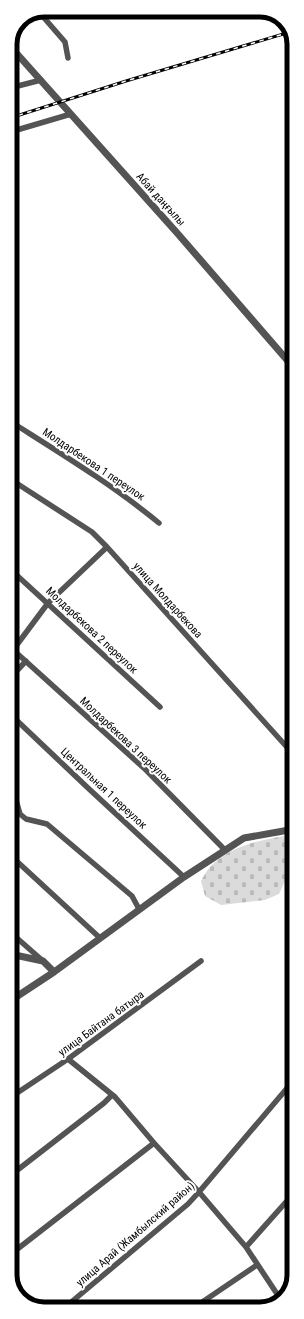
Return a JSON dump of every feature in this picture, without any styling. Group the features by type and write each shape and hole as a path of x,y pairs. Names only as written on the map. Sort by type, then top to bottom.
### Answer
{"street":[{"path":"43,17 65,42 68,58"},
{"name":"Абай даңғылы","path":"17,54 178,234 287,360"},
{"path":"17,86 41,80"},
{"path":"17,130 71,114"},
{"name":"Молдарбекова 1 переулок","path":"17,426 130,499 159,523"},
{"name":"улица Молдарбекова","path":"17,484 92,532 287,747"},
{"path":"17,642 48,603 107,547"},
{"name":"Молдарбекова 2 переулок","path":"17,575 160,707"},
{"name":"Молдарбекова 3 переулок","path":"17,653 146,770 225,850"},
{"path":"17,671 26,661"},
{"name":"Центральная 1 переулок","path":"17,721 184,877"},
{"path":"17,804 20,814 26,819 47,824 132,896 139,909"},
{"path":"17,996 54,972 184,877 244,838 287,830"},
{"path":"17,861 100,938"},
{"path":"17,938 54,972"},
{"path":"17,955 43,961"},
{"name":"улица Байтана батыра","path":"17,1093 68,1059 201,962"},
{"path":"68,1059 112,1095 199,1192 246,1247 257,1266 278,1295"},
{"name":"улица Арай (Жамбылский район)","path":"71,1302 199,1192 287,1088"},
{"path":"17,1170 104,1104 112,1095"},
{"path":"17,1249 154,1143"},
{"path":"246,1247 287,1201"},
{"path":"201,1302 257,1266"}],"green space":[{"path":"287,837 287,876 279,894 265,900 221,905 205,896 201,881 206,872 218,860 235,849 254,842"}],"railway":[{"path":"17,116 126,81 285,34"}]}
